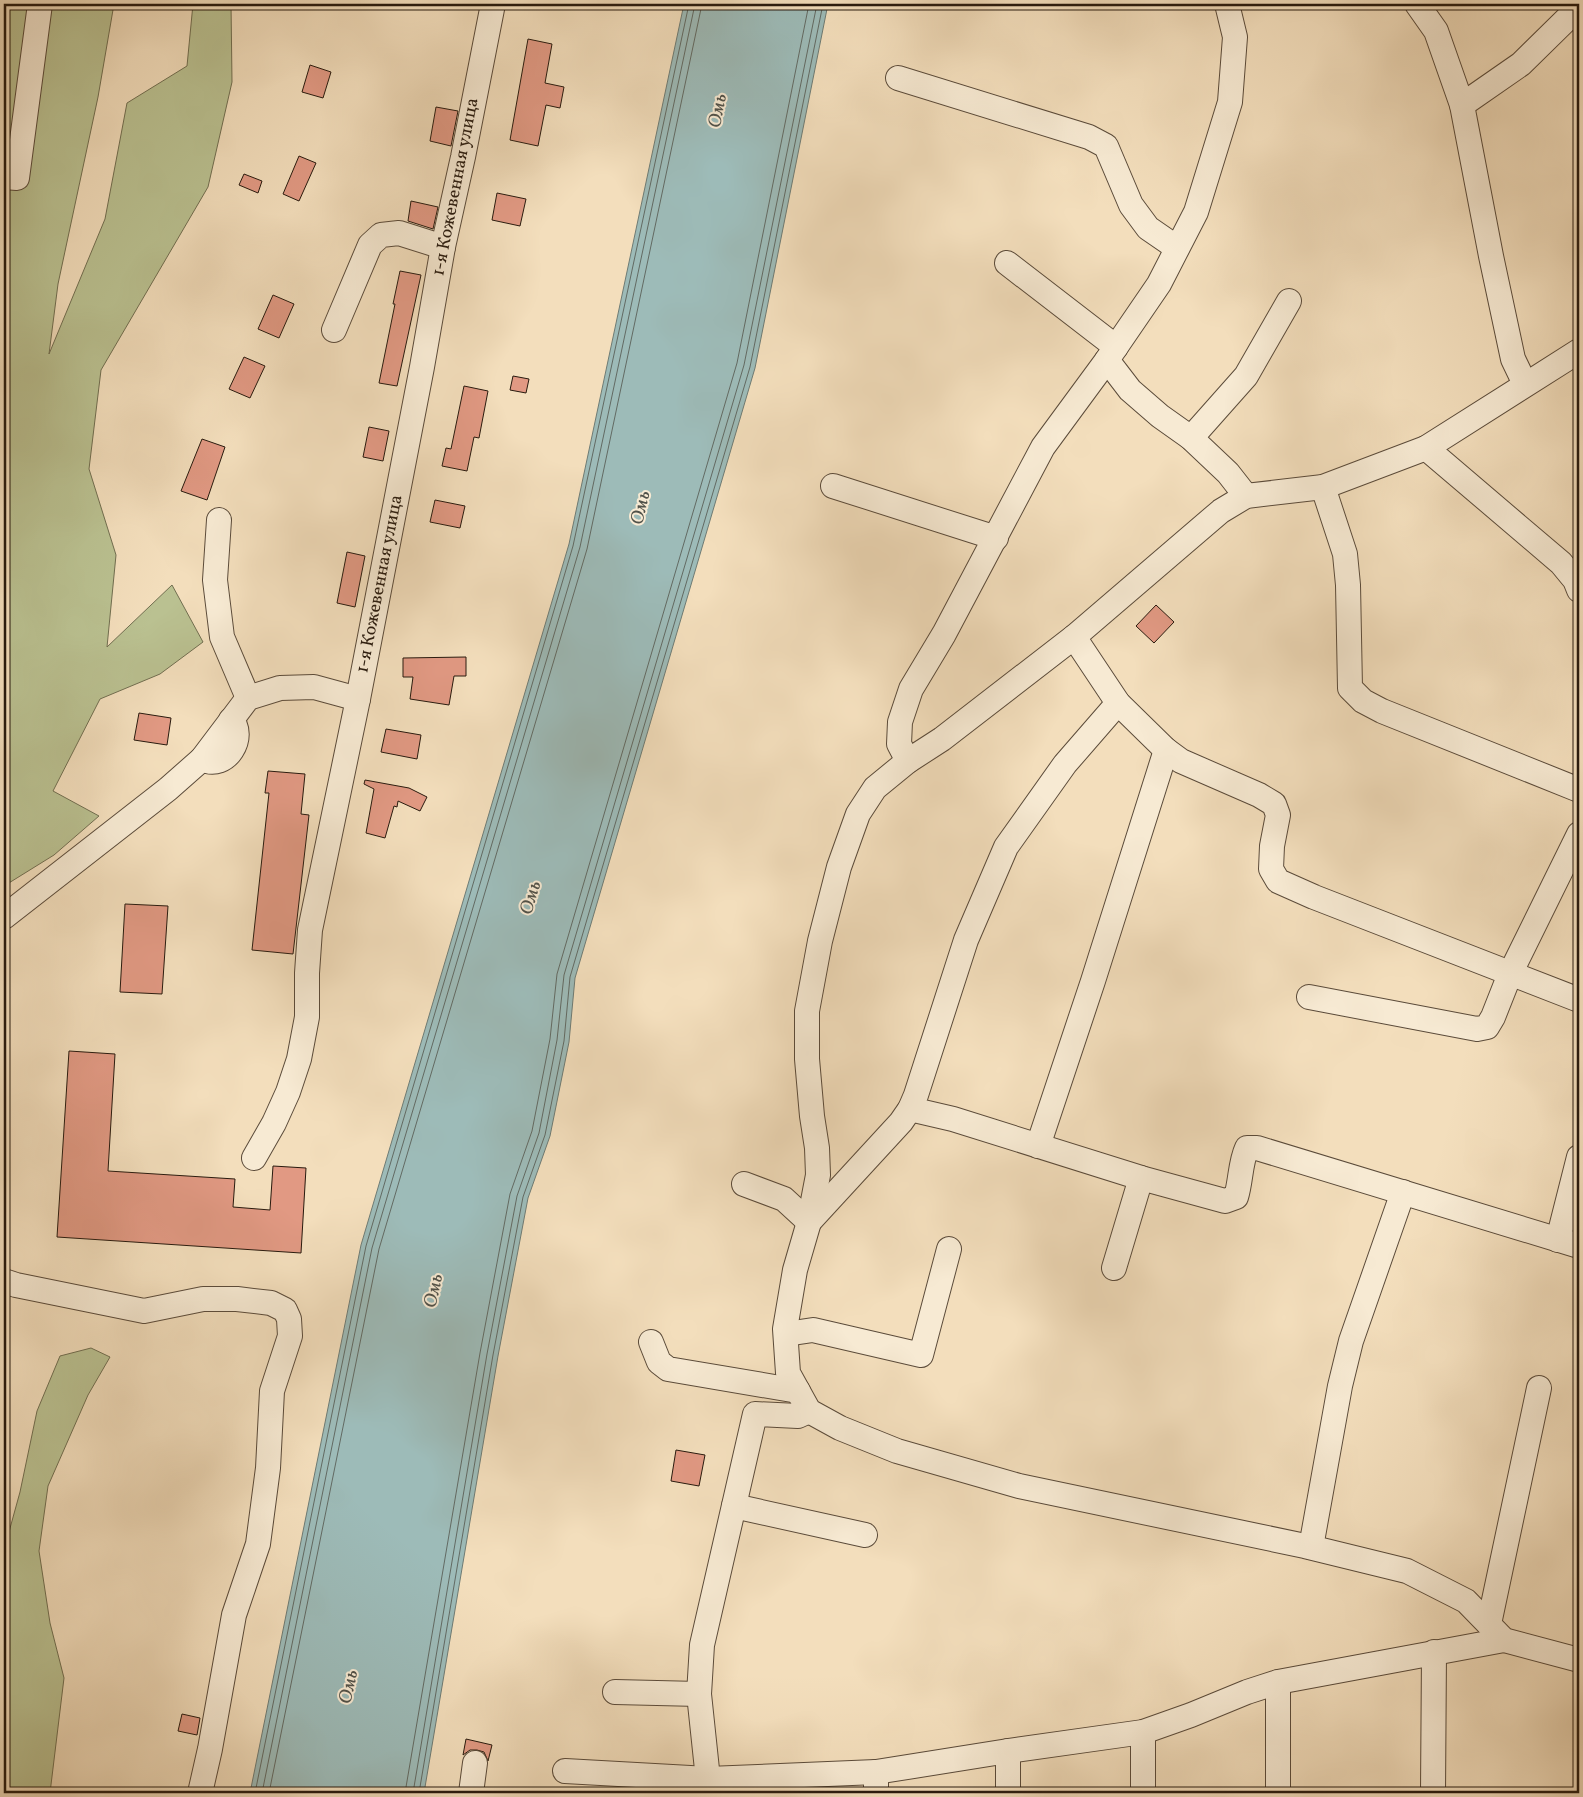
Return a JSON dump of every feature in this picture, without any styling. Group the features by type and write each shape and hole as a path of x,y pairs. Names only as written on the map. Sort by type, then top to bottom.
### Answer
{"street":[{"path":"4,177 16,178 40,4"},
{"name":"1-я Кожевенная улица","path":"254,1158 274,1123 288,1092 299,1059 307,1017 307,973 310,930 358,699 422,367 443,247 493,4"},
{"path":"908,761 900,744 900,722 911,688 944,634 1043,447 1159,284 1196,212 1230,102 1235,37 1227,4"},
{"path":"1417,4 1436,31 1462,106 1513,359 1525,384"},
{"path":"1462,106 1522,64 1579,7"},
{"path":"898,78 1089,137 1106,146 1131,205 1148,228 1177,248"},
{"path":"334,330 370,245 381,234 398,233 443,247"},
{"path":"1007,263 1111,354 1130,390 1160,416 1191,438 1228,473 1246,496"},
{"path":"1191,438 1246,376 1289,301"},
{"path":"1579,351 1426,448 1323,487 1246,496 1221,511 1074,636 942,739 908,761 876,788 858,814 839,867 820,941 808,1011 807,1059 817,1148 818,1175 809,1222 795,1270 786,1334 788,1373 804,1401 840,1428 898,1451 1019,1486 1311,1547 1407,1571 1466,1601 1496,1632 1579,1660"},
{"path":"1426,448 1561,563 1575,580 1579,590"},
{"path":"833,486 996,538"},
{"path":"1323,487 1345,554 1348,585 1350,688 1363,701 1382,712 1579,790"},
{"path":"219,520 215,580 222,637 248,698"},
{"path":"1074,636 1118,703 1166,750 1181,761 1274,804 1278,815 1272,846 1271,869 1278,881 1314,897 1579,1000"},
{"path":"4,917 168,790 202,759 248,698 280,688 314,687 358,699"},
{"path":"809,1222 889,1137 910,1109 966,940 1006,847 1065,764 1118,703"},
{"path":"1038,1146 1096,972 1166,750"},
{"path":"1309,997 1477,1029 1487,1027 1494,1017 1510,974 1579,834"},
{"path":"910,1109 953,1119 1141,1178 1225,1201 1236,1197 1240,1184 1243,1158 1248,1148 1257,1148 1569,1243 1579,1157"},
{"path":"1114,1268 1141,1178"},
{"path":"744,1184 784,1199 809,1222"},
{"path":"1311,1547 1340,1386 1351,1341 1402,1192"},
{"path":"786,1334 813,1330 921,1355 950,1249"},
{"path":"4,1281 144,1311 202,1299 237,1299 271,1303 285,1310 289,1319 290,1336 272,1390 268,1468 258,1544 234,1615 210,1749 200,1793"},
{"path":"651,1342 659,1362 668,1370 804,1401"},
{"path":"1496,1632 1539,1388"},
{"path":"708,1779 699,1694 702,1645 755,1414 798,1416 804,1401"},
{"path":"734,1506 865,1535"},
{"path":"565,1771 708,1779 764,1785 876,1782 1008,1750 1143,1732 1278,1682 1434,1652 1496,1632"},
{"path":"1433,1793 1434,1652"},
{"path":"1278,1682 1278,1793"},
{"path":"616,1692 699,1694"},
{"path":"1143,1732 1143,1793"},
{"path":"1008,1750 1008,1793"},
{"path":"471,1793 475,1762"}],"green space":[{"path":"4,4 114,4 98,97 58,284 49,354 105,219 127,103 187,66 193,4 231,4 232,82 208,187 101,370 89,469 116,555 107,647 172,585 203,642 160,674 100,699 53,791 99,816 54,855 4,886"},
{"path":"91,1348 110,1357 88,1395 48,1486 39,1551 50,1623 64,1678 50,1793 4,1793 4,1550 20,1492 37,1411 60,1356"}],"water":[{"name":"Омь","path":"684,4 828,4 755,368 575,978 569,1042 550,1136 528,1198 498,1356 424,1793 250,1793 361,1245 569,544"}],"building":[{"path":"528,39 552,44 545,83 564,87 560,108 546,105 538,146 510,140"},
{"path":"310,65 331,72 323,98 302,92"},
{"path":"436,107 458,111 451,146 430,141"},
{"path":"299,156 316,163 299,201 283,194"},
{"path":"244,174 262,181 258,193 239,185"},
{"path":"497,193 526,199 520,226 492,220"},
{"path":"411,201 438,207 433,229 408,221"},
{"path":"400,271 421,275 397,386 379,383"},
{"path":"273,295 294,304 279,338 258,329"},
{"path":"244,357 265,366 250,398 229,389"},
{"path":"513,376 529,379 526,393 510,390"},
{"path":"464,386 488,391 479,438 474,437 467,471 442,466 446,448 451,449"},
{"path":"369,427 389,431 383,461 363,457"},
{"path":"202,439 225,447 207,500 181,491"},
{"path":"435,500 465,506 460,528 430,522"},
{"path":"347,552 365,556 355,607 337,603"},
{"path":"1156,605 1174,622 1154,643 1136,626"},
{"path":"466,657 466,676 454,676 449,705 410,699 413,677 403,677 403,658"},
{"path":"139,713 171,718 167,745 134,740"},
{"path":"386,729 421,735 417,759 381,752"},
{"path":"268,771 305,774 301,814 309,815 293,954 252,950 269,793 265,793"},
{"path":"365,780 409,788 427,797 420,811 398,801 397,807 394,806 385,838 366,833 374,789 364,784"},
{"path":"125,904 168,906 162,994 120,992"},
{"path":"69,1051 115,1054 108,1171 235,1179 233,1207 270,1210 273,1166 306,1168 301,1253 57,1237"},
{"path":"676,1450 705,1455 699,1486 671,1481"},
{"path":"182,1714 200,1718 197,1735 178,1731"},
{"path":"466,1739 492,1745 488,1761 484,1752 477,1750 470,1750 463,1755"}]}
